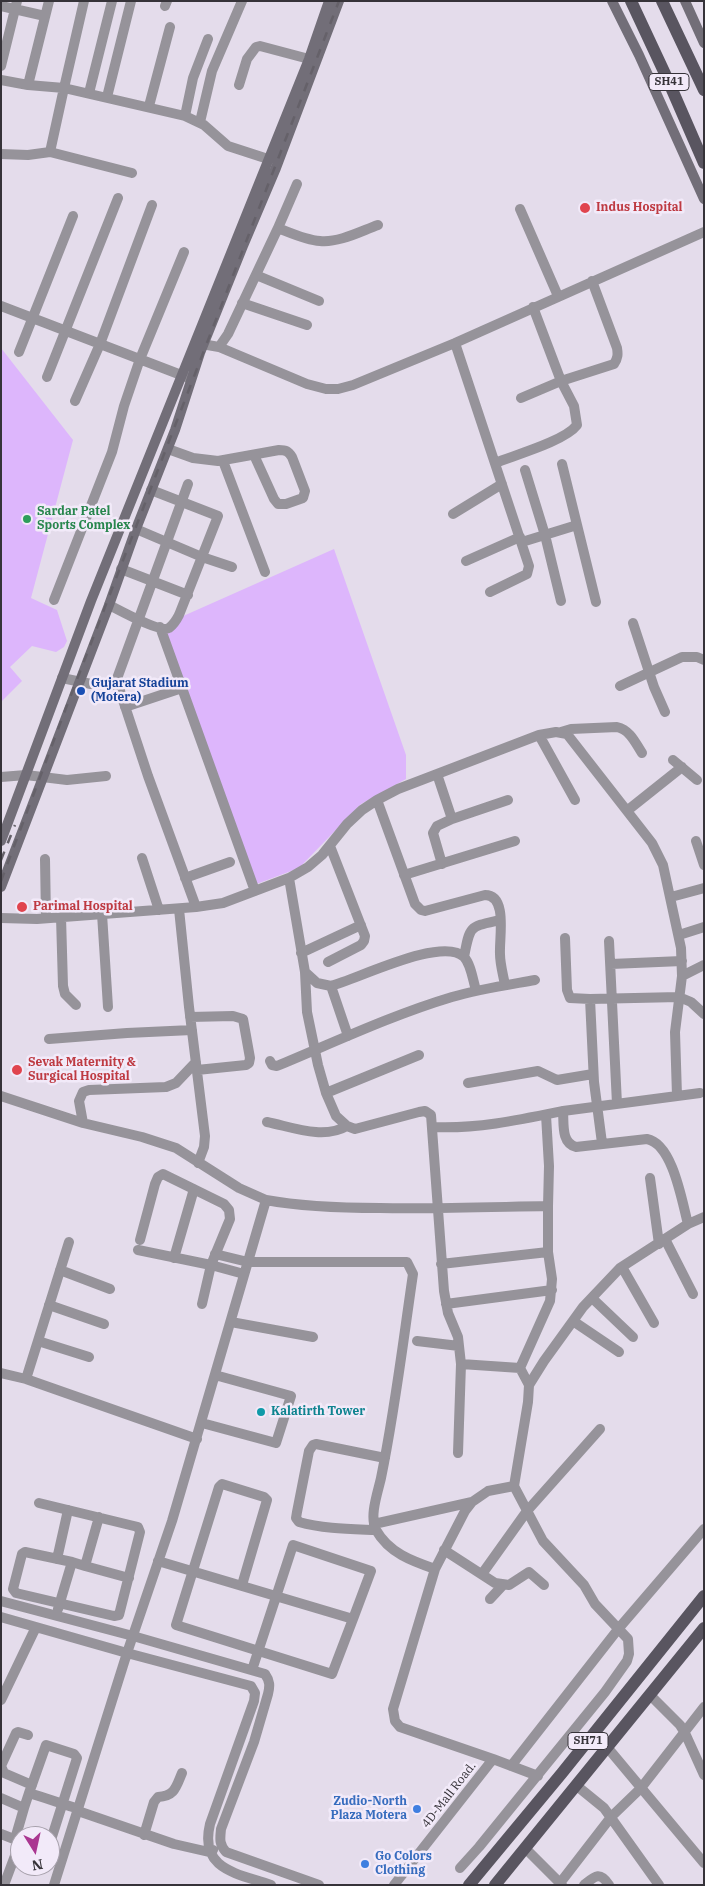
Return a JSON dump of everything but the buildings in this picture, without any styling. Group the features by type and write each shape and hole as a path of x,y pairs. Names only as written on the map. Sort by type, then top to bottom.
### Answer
{"main road":[{"name":"SH41","path":"631,1 704,164"},
{"name":"SH41","path":"662,1 704,90"},
{"name":"SH71","path":"469,1885 704,1596"},
{"name":"SH71","path":"495,1885 704,1628"}],"street":[{"path":"28,85 49,1"},
{"path":"50,152 84,1"},
{"path":"89,93 112,1"},
{"path":"107,97 131,1"},
{"path":"200,122 212,71 242,1"},
{"path":"1,840 94,592 186,377 330,1"},
{"path":"199,344 279,160 339,1"},
{"path":"612,1 639,55 704,199"},
{"path":"685,1 704,43"},
{"path":"1,6 16,5 46,16"},
{"path":"1,66 16,5"},
{"path":"149,106 170,27"},
{"path":"185,116 193,78 208,39"},
{"path":"239,85 247,58 256,47 260,46 309,59"},
{"path":"1,80 28,85 64,88 149,106 185,116 200,122 228,146 268,159"},
{"path":"1,154 28,155 50,152 132,173"},
{"path":"219,347 228,334 297,184"},
{"path":"46,377 118,198"},
{"path":"74,401 100,344 152,205"},
{"path":"520,209 558,296"},
{"path":"19,352 74,216"},
{"path":"278,228 322,241 332,240 378,225"},
{"path":"199,344 219,347 307,384 326,389 353,386 455,343 704,232"},
{"path":"54,600 112,452 124,406 140,359 184,252"},
{"path":"256,275 319,301"},
{"path":"521,398 561,381 614,364 617,360 617,348 592,281"},
{"path":"242,303 307,325"},
{"path":"1,306 186,377"},
{"path":"494,463 561,438 577,425 574,406 561,381 533,307"},
{"path":"455,343 529,566 527,574 490,592"},
{"path":"1,887 168,449 186,377"},
{"path":"168,449 204,461 223,461 279,450 289,452 305,491 303,498 286,504 278,504 254,455"},
{"path":"223,461 265,572"},
{"path":"562,464 596,602"},
{"path":"525,470 545,535 561,601"},
{"path":"115,684 188,484"},
{"path":"453,514 502,484"},
{"path":"109,605 152,626 165,629 170,628 180,615 218,516 151,490"},
{"path":"466,561 521,540 577,525"},
{"path":"136,529 202,557 232,567"},
{"path":"122,569 188,595"},
{"path":"633,623 649,672 665,712"},
{"path":"160,627 255,891"},
{"path":"620,686 682,657 697,657 704,660"},
{"path":"62,678 78,682 115,684"},
{"path":"115,684 120,691 196,908"},
{"path":"125,707 182,688"},
{"path":"1,918 46,918 196,908 223,903 290,878 308,867 330,846 347,824 362,810 377,800 398,789 538,735 571,729 616,727 629,732 642,753"},
{"path":"561,732 571,738 628,810 658,853 663,864 679,935 682,961 676,1032 677,1096"},
{"path":"538,735 575,800"},
{"path":"628,810 678,763 697,780"},
{"path":"437,774 452,819"},
{"path":"1,777 26,775 67,780 106,776"},
{"path":"377,800 415,904 421,910 426,911 490,895 495,898 500,906 500,952 505,985"},
{"path":"442,864 433,833 437,826 508,800"},
{"path":"404,875 515,840"},
{"path":"696,841 704,865"},
{"path":"328,962 361,945 365,936 330,846"},
{"path":"142,858 159,910"},
{"path":"44,859 46,918"},
{"path":"185,878 230,862"},
{"path":"290,878 305,972 307,1012 314,1050 326,1093 336,1116 347,1126 355,1129 426,1111 431,1115 441,1264 446,1304 456,1330 461,1364 458,1452"},
{"path":"671,897 704,888"},
{"path":"179,908 205,1136 204,1147 198,1163"},
{"path":"102,914 108,1007"},
{"path":"61,917 65,994 76,1005"},
{"path":"464,957 469,932 473,927 500,920"},
{"path":"302,953 361,925"},
{"path":"679,935 704,926"},
{"path":"565,938 568,994 572,999 680,997 690,1002 704,1014"},
{"path":"609,941 617,1104"},
{"path":"305,972 317,983 331,986 424,953 446,951 464,957 476,990"},
{"path":"611,964 682,961"},
{"path":"682,976 704,965"},
{"path":"270,1061 272,1065 277,1066 425,1006 476,990 535,980"},
{"path":"331,986 348,1036"},
{"path":"590,999 593,1074 602,1143"},
{"path":"83,1123 79,1101 84,1092 89,1090 166,1087 176,1082 196,1066 238,1067 249,1063 250,1058 243,1020 233,1016 190,1017"},
{"path":"49,1039 192,1030"},
{"path":"326,1093 419,1055"},
{"path":"468,1083 533,1071 543,1072 557,1080 593,1074"},
{"path":"433,1127 476,1127 562,1111 700,1093"},
{"path":"1,1096 83,1123 176,1148 239,1188 266,1200 311,1207 437,1209 548,1206"},
{"path":"562,1111 565,1138 571,1146 647,1139 654,1140 660,1145 676,1179 688,1224"},
{"path":"520,1368 548,1309 552,1290 548,1252 549,1166 546,1115"},
{"path":"266,1122 324,1133 339,1131 347,1126"},
{"path":"202,1304 211,1265 230,1220 229,1210 224,1204 164,1174 158,1177 139,1245 174,1258 211,1265 244,1274"},
{"path":"650,1178 662,1242 693,1294"},
{"path":"174,1258 194,1189"},
{"path":"54,1885 202,1423 266,1200"},
{"path":"460,1868 538,1776 605,1692 629,1654 628,1639 595,1604 584,1585 543,1541 514,1486 528,1402 529,1385 573,1321 622,1266 688,1224 704,1217"},
{"path":"26,1379 69,1242"},
{"path":"441,1264 548,1252"},
{"path":"215,1254 248,1262 407,1262 413,1274 385,1458 375,1510 375,1527 391,1548 405,1558 435,1569"},
{"path":"622,1266 654,1323"},
{"path":"60,1270 110,1288"},
{"path":"446,1304 552,1290"},
{"path":"592,1298 632,1337"},
{"path":"49,1305 104,1324"},
{"path":"573,1321 619,1352"},
{"path":"231,1322 313,1337"},
{"path":"38,1341 89,1357"},
{"path":"417,1341 459,1346"},
{"path":"461,1364 520,1368"},
{"path":"520,1368 529,1385"},
{"path":"1,1372 197,1439"},
{"path":"202,1423 276,1443 289,1405 290,1395 215,1375"},
{"path":"482,1574 527,1511 600,1429"},
{"path":"385,1458 316,1444 313,1445 309,1450 296,1518 299,1522 305,1524 344,1529 375,1527 472,1502 488,1492 514,1486"},
{"path":"242,1585 267,1500 264,1497 222,1484 219,1487 176,1624 259,1651 332,1674 372,1571 293,1545 259,1651 252,1670"},
{"path":"472,1502 465,1511 435,1569 393,1709 395,1721 400,1727 493,1758"},
{"path":"39,1503 138,1527 140,1532 129,1578 119,1615 114,1616 16,1593 14,1589 22,1554 25,1552 72,1562 129,1578"},
{"path":"57,1559 68,1510"},
{"path":"85,1566 99,1518"},
{"path":"512,1766 619,1628 704,1529"},
{"path":"444,1550 503,1585 509,1585 529,1572 544,1585"},
{"path":"56,1615 72,1562"},
{"path":"158,1562 353,1619"},
{"path":"490,1599 503,1585"},
{"path":"1,1601 265,1674 270,1686 254,1742 222,1830 221,1846 226,1852 319,1885"},
{"path":"1,1617 246,1684 254,1690 256,1693 254,1701 210,1824 207,1844 209,1852 220,1866 271,1885"},
{"path":"1,1700 36,1627"},
{"path":"650,1695 685,1732 703,1772"},
{"path":"525,1848 561,1884 612,1817 641,1788 704,1706"},
{"path":"28,1736 16,1733 1,1766 4,1773 30,1789 62,1804 144,1835 174,1844 209,1852 221,1846"},
{"path":"20,1826 30,1789 46,1745 74,1754 76,1758 55,1826"},
{"path":"607,1747 704,1863"},
{"name":"4D-Mall Road.","path":"394,1885 493,1758 538,1776"},
{"path":"144,1835 154,1802 158,1797 166,1797 172,1793 182,1773"},
{"path":"577,1786 612,1817 659,1885"},
{"path":"1,1798 24,1808"},
{"path":"4,1873 4,1885"},
{"path":"584,1885 595,1877 600,1876 609,1885"}],"shaded area":[{"name":"Sardar Patel Sports Complex","path":"1,348 73,440 31,598 57,610 67,641 64,647 56,652 32,646 10,667 22,681 1,702"},
{"path":"334,549 406,755 406,779 361,804 299,868 254,885 159,634 181,617"}],"railway":[{"path":"1,881 339,1"},
{"path":"1,860 15,825"}],"place":[{"name":"Indus Hospital","path":"585,208"},
{"name":"Sardar Patel Sports Complex","path":"27,519"},
{"name":"Gujarat Stadium (Motera)","path":"81,691"},
{"name":"Parimal Hospital","path":"22,907"},
{"name":"Sevak Maternity & Surgical Hospital","path":"17,1070"},
{"name":"Kalatirth Tower","path":"261,1412"},
{"name":"Zudio-North Plaza Motera","path":"417,1809"},
{"name":"Go Colors Clothing","path":"365,1864"}]}
